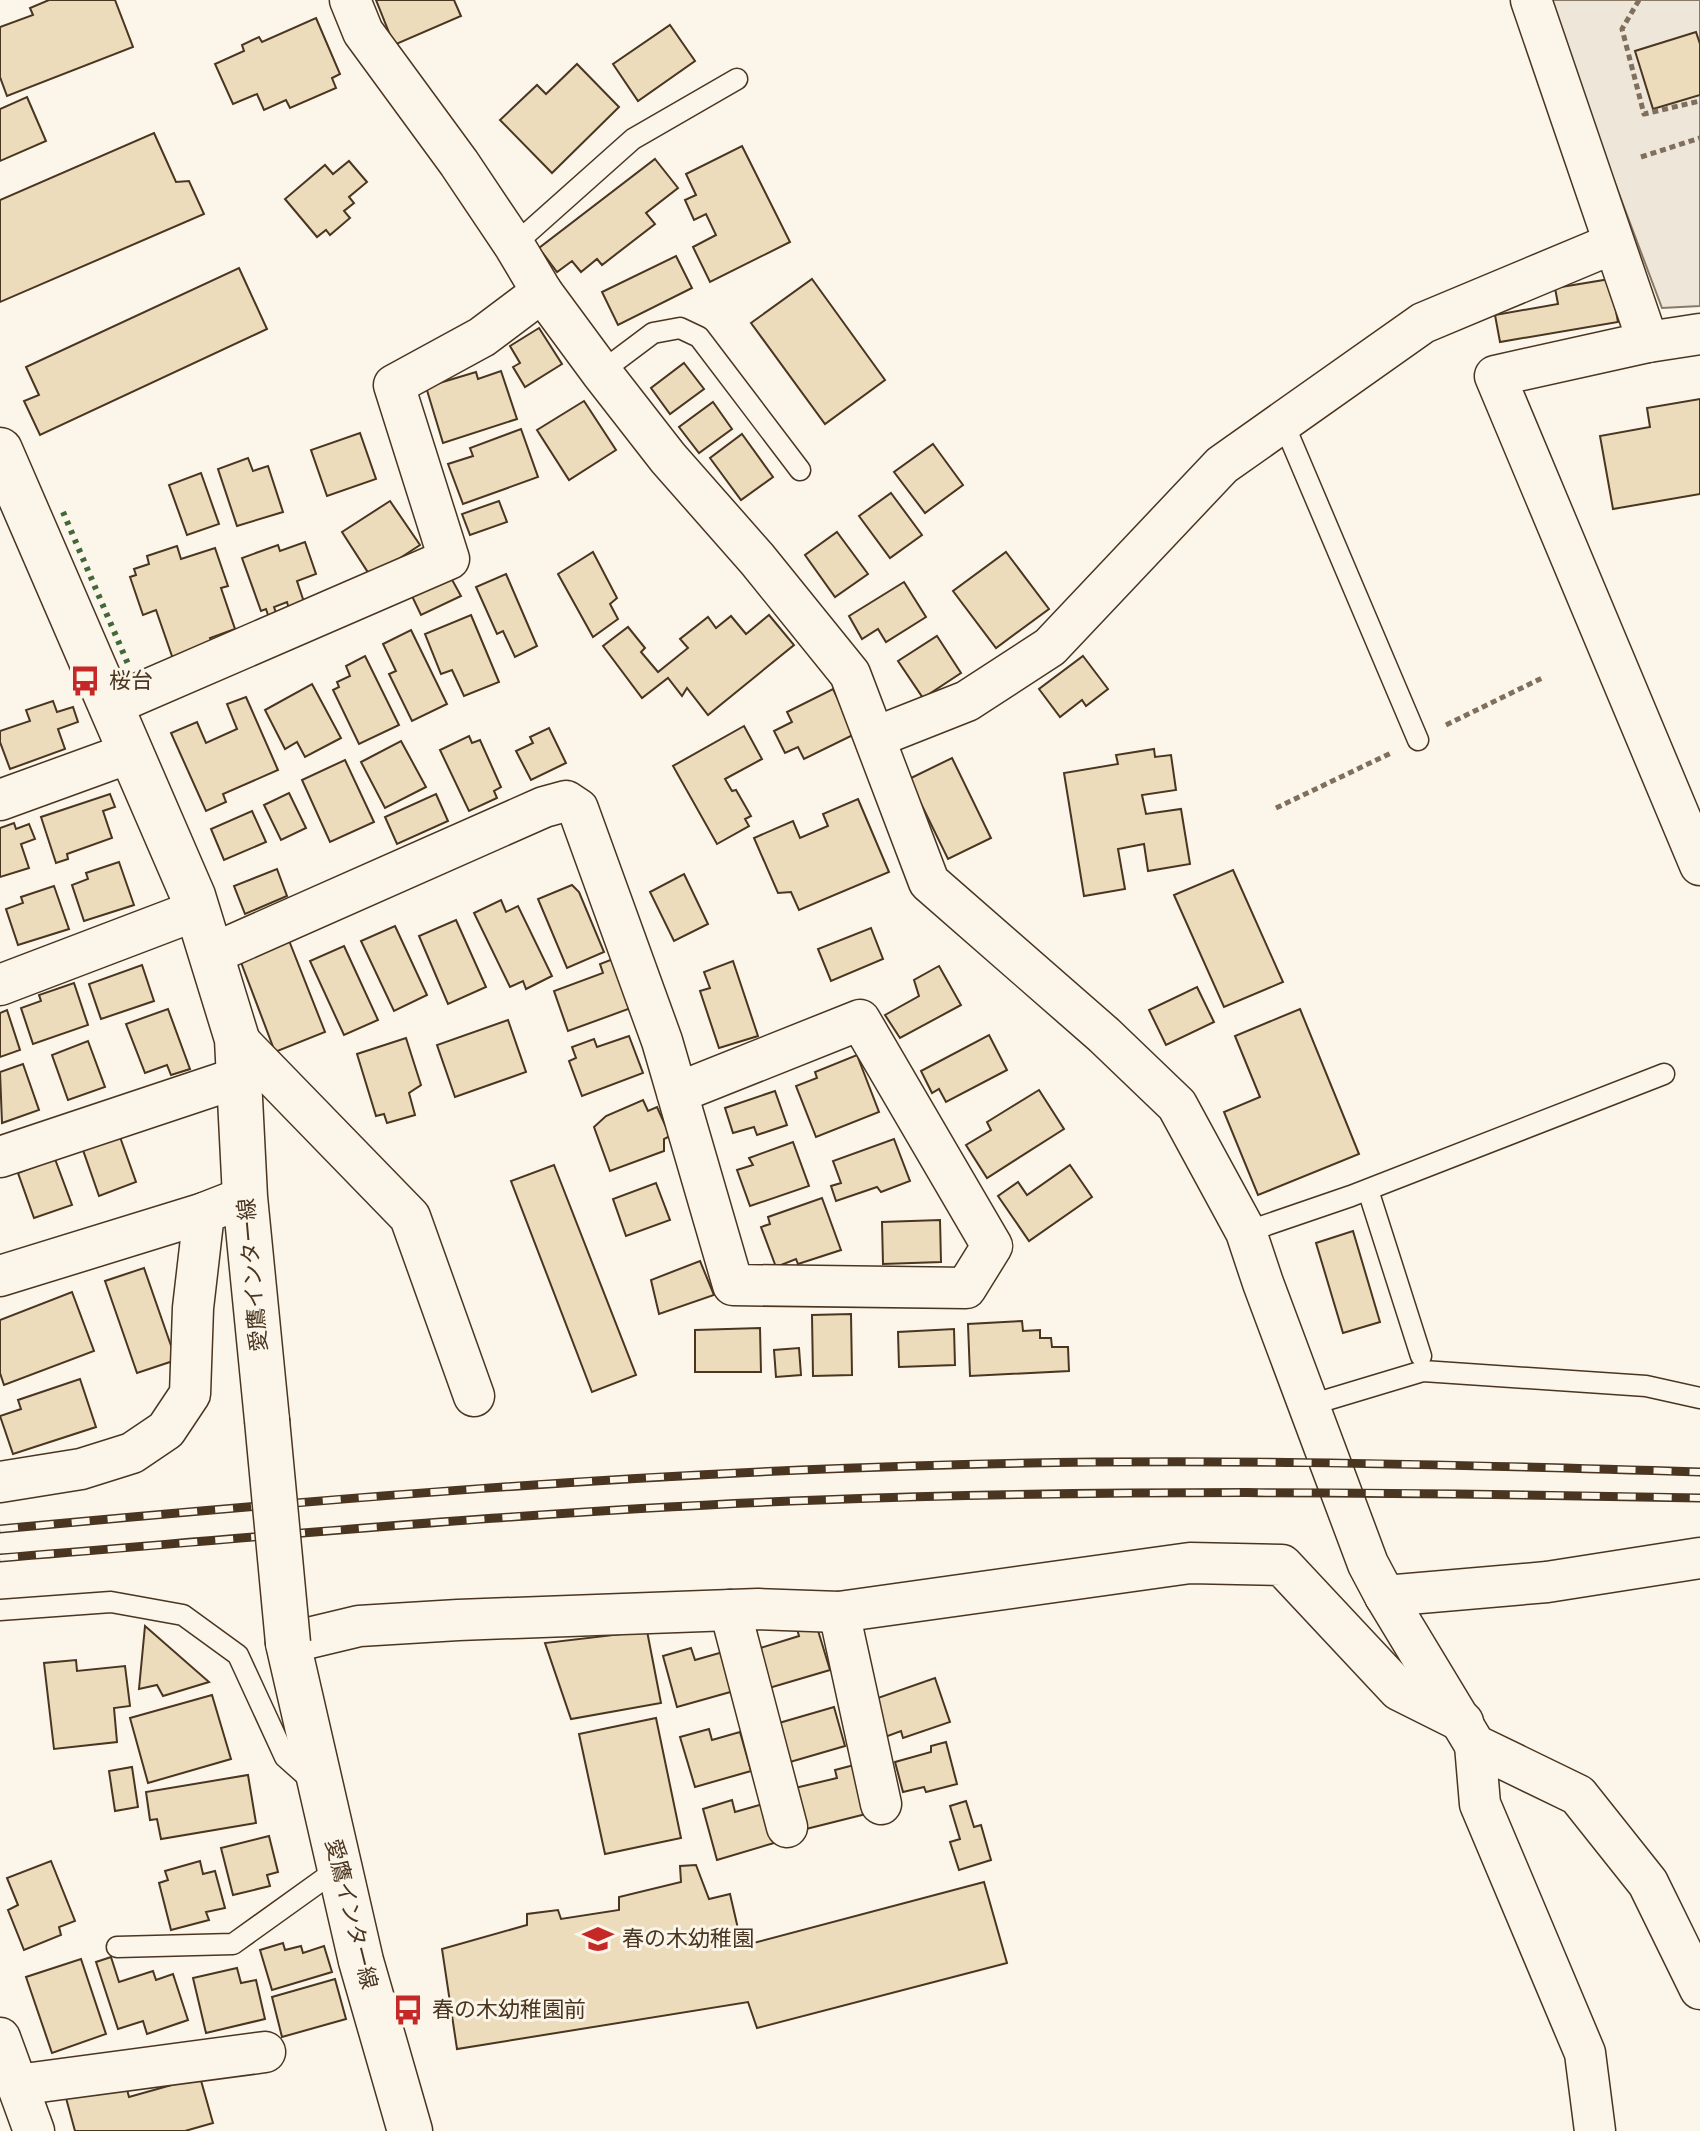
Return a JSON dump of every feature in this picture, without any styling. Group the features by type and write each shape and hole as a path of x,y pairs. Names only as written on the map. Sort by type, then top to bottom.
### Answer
{"main road":[{"name":"愛鷹インター線","path":"0,450 112,705 197,910 212,954 238,1058 245,1197 288,1643 361,1961 410,2131"}],"street":[{"path":"350,0 363,32 459,163 542,292 601,372 668,458 757,559 850,674 929,882 1104,1035 1177,1105 1246,1232 1368,1564 1469,1733 1480,1804 1585,2053 1595,2131"},
{"path":"1531,0 1648,342"},
{"path":"876,737 967,701 1050,647 1222,465 1423,323 1612,244"},
{"path":"112,705 449,559 394,385 482,337 542,292"},
{"path":"1700,334 1648,342 1495,376 1700,865"},
{"path":"0,800 132,752"},
{"path":"212,954 544,807 566,801 578,809 662,1041 677,1093 733,1285 966,1288 992,1246 860,1020 677,1093"},
{"path":"0,985 197,910"},
{"path":"0,1157 238,1058 410,1217 474,1396"},
{"path":"0,1276 204,1213 245,1197"},
{"path":"0,1482 93,1465 132,1453 166,1430 190,1394 193,1308 204,1213"},
{"path":"1385,1596 1547,1582 1700,1558"},
{"path":"288,1643 359,1626 730,1610 839,1612 1190,1563 1282,1565 1399,1690 1578,1795 1648,1883 1700,1989"},
{"path":"730,1610 787,1827"},
{"path":"839,1612 881,1804"},
{"path":"0,2038 34,2131"},
{"path":"17,2085 265,2052"}],"lane":[{"path":"514,245 633,139 737,79"},
{"path":"601,372 653,333 680,328 699,337 800,470"},
{"path":"1283,422 1418,740"},
{"path":"1246,1232 1368,1190 1664,1074"},
{"path":"1368,1190 1421,1356"},
{"path":"1310,1405 1423,1371 1646,1386 1700,1398"},
{"path":"0,1610 111,1602 183,1615 238,1655 285,1757 321,1790"},
{"path":"117,1947 233,1944 339,1868"}],"path":[{"path":"1639,0 1622,29 1644,114 1700,101"},
{"path":"1641,157 1700,138"}],"shaded area":[{"path":"1546,0 1700,0 1700,306 1662,308"}],"building":[{"path":"49,0 115,0 133,47 7,96 0,77 0,27 33,15 30,8"},
{"path":"376,0 454,0 461,16 394,45"},
{"path":"316,18 340,74 332,78 336,88 290,108 286,100 264,110 257,94 233,104 215,64 244,51 242,45 259,37 262,42"},
{"path":"670,25 695,61 638,101 613,64"},
{"path":"1696,32 1700,44 1700,95 1653,109 1635,51"},
{"path":"577,64 619,107 552,173 500,120 537,85 546,94"},
{"path":"27,97 46,141 0,161 0,109"},
{"path":"154,133 176,182 189,181 204,214 0,302 0,200"},
{"path":"742,146 790,242 710,282 693,247 716,235 706,214 694,220 685,200 696,195 686,174"},
{"path":"655,159 678,188 646,213 655,224 602,265 597,259 581,272 572,261 557,272 539,248"},
{"path":"349,161 367,182 349,197 354,203 344,211 350,218 330,235 326,230 317,237 285,199 325,165 333,174"},
{"path":"676,256 692,288 618,325 602,292"},
{"path":"239,268 267,329 40,435 24,401 39,395 26,367"},
{"path":"812,279 885,380 825,424 751,323"},
{"path":"1610,279 1618,322 1500,342 1495,315 1558,304 1555,288"},
{"path":"539,328 562,364 525,387 513,367 520,363 510,346"},
{"path":"684,363 704,389 670,414 651,388"},
{"path":"501,371 517,419 443,443 426,387 476,372 478,379"},
{"path":"1700,399 1700,494 1613,509 1600,436 1650,427 1647,408"},
{"path":"584,401 616,450 569,480 537,430"},
{"path":"713,402 732,429 699,453 679,427"},
{"path":"521,429 538,477 463,504 448,464 473,456 470,448"},
{"path":"360,433 376,479 327,496 311,450"},
{"path":"742,434 773,477 741,500 710,458"},
{"path":"933,444 963,485 925,513 894,472"},
{"path":"248,458 253,471 268,466 283,512 237,526 218,469"},
{"path":"201,473 219,524 187,535 169,485"},
{"path":"891,493 922,535 890,558 859,516"},
{"path":"390,501 420,545 371,577 342,532"},
{"path":"499,501 507,522 470,535 462,514"},
{"path":"837,532 868,574 835,597 805,555"},
{"path":"305,542 316,574 297,581 306,608 290,613 287,602 274,607 278,618 270,621 266,609 261,611 242,558 278,545 280,551"},
{"path":"177,546 181,559 215,548 228,586 221,588 235,629 210,638 213,645 173,659 156,610 143,615 130,577 136,575 134,569 149,564 147,556"},
{"path":"593,552 617,598 610,604 618,619 593,637 558,574"},
{"path":"1006,552 1049,609 996,648 953,591"},
{"path":"506,574 537,646 515,657 503,631 497,634 476,587"},
{"path":"450,576 461,596 421,615 411,594"},
{"path":"904,582 926,617 886,642 878,629 862,639 849,616"},
{"path":"471,615 499,682 464,696 452,670 441,674 425,634"},
{"path":"769,615 794,645 708,715 687,688 682,696 668,678 642,698 603,646 628,627 645,648 641,652 658,672 688,648 680,639 708,617 716,628 731,616 746,634"},
{"path":"411,630 447,704 412,721 389,674 396,671 383,644"},
{"path":"937,636 961,673 923,698 898,661"},
{"path":"365,656 399,725 359,744 333,690 339,687 337,682 350,676 346,666"},
{"path":"1083,656 1108,689 1086,706 1082,700 1060,717 1039,689"},
{"path":"312,684 341,738 305,757 297,742 285,749 265,710"},
{"path":"833,689 855,734 804,759 798,747 785,753 774,731 792,722 787,712"},
{"path":"246,697 278,770 223,794 226,802 206,811 171,733 197,722 206,743 237,729 227,704"},
{"path":"53,701 57,712 73,707 78,722 58,729 65,749 10,769 0,742 0,731 30,721 26,710"},
{"path":"744,726 762,759 725,779 732,791 736,790 751,816 745,819 749,826 717,844 673,766"},
{"path":"549,728 566,763 531,780 516,751 533,743 530,737"},
{"path":"469,736 472,743 480,740 501,787 494,791 497,798 469,811 440,750"},
{"path":"401,741 426,787 385,808 361,762"},
{"path":"1154,749 1155,757 1171,755 1176,790 1142,795 1146,814 1181,809 1190,864 1148,871 1144,844 1118,849 1125,889 1084,896 1064,773 1118,764 1116,755"},
{"path":"952,758 991,838 948,859 909,779"},
{"path":"345,760 374,822 330,842 302,780"},
{"path":"289,793 306,828 281,840 264,805"},
{"path":"110,794 115,807 103,811 112,838 67,854 68,859 56,863 41,817"},
{"path":"436,794 448,821 397,844 385,817"},
{"path":"858,799 889,872 799,910 791,892 778,893 754,838 793,821 800,838 828,826 823,814"},
{"path":"252,811 266,842 224,860 211,829"},
{"path":"14,823 16,829 29,824 35,839 21,844 29,868 0,877 0,828"},
{"path":"119,862 134,905 84,921 72,885 88,879 86,873"},
{"path":"277,869 287,896 245,914 234,886"},
{"path":"1233,870 1283,982 1224,1007 1174,895"},
{"path":"684,874 708,924 674,941 650,892"},
{"path":"572,885 579,892 604,952 567,968 538,899"},
{"path":"54,886 69,929 18,945 6,909 23,903 21,897"},
{"path":"501,900 506,912 518,906 552,976 526,989 523,981 510,987 474,913"},
{"path":"456,920 486,987 448,1004 419,936"},
{"path":"395,926 427,995 394,1011 361,941"},
{"path":"871,928 883,959 831,981 818,949"},
{"path":"288,938 325,1032 275,1052 239,957"},
{"path":"344,946 378,1020 344,1035 310,961"},
{"path":"613,959 631,1008 568,1031 554,991 603,973 600,964"},
{"path":"733,961 758,1036 719,1048 700,991 710,988 704,972"},
{"path":"142,965 154,1001 101,1019 89,984"},
{"path":"939,966 961,1005 900,1038 885,1015 919,996 914,980"},
{"path":"74,983 88,1025 33,1044 21,1008 41,1001 39,995"},
{"path":"1197,987 1214,1022 1166,1045 1149,1010"},
{"path":"168,1009 190,1069 171,1075 167,1065 145,1073 126,1024"},
{"path":"1300,1009 1359,1154 1258,1195 1224,1112 1260,1097 1235,1036"},
{"path":"7,1010 20,1050 0,1057 0,1013"},
{"path":"508,1020 526,1072 455,1097 437,1045"},
{"path":"989,1035 1007,1070 946,1102 939,1089 932,1093 921,1071"},
{"path":"629,1036 643,1073 582,1096 569,1061 576,1058 572,1047 594,1039 597,1047"},
{"path":"406,1038 421,1085 409,1093 415,1115 387,1123 384,1114 376,1116 357,1054"},
{"path":"88,1041 105,1087 68,1100 52,1055"},
{"path":"857,1055 879,1112 816,1137 796,1086 817,1078 815,1072"},
{"path":"23,1064 39,1110 2,1123 0,1072"},
{"path":"1039,1090 1064,1129 987,1178 966,1145 991,1130 987,1122"},
{"path":"775,1091 787,1125 757,1135 754,1127 733,1133 725,1108"},
{"path":"643,1100 648,1111 657,1107 670,1136 664,1139 664,1151 610,1171 594,1127 606,1116"},
{"path":"120,1137 136,1182 99,1196 83,1150"},
{"path":"894,1139 910,1181 881,1192 877,1187 836,1201 831,1186 841,1183 833,1161"},
{"path":"793,1142 809,1186 750,1206 737,1170 753,1165 749,1158"},
{"path":"55,1159 72,1205 34,1218 18,1173"},
{"path":"554,1165 636,1375 592,1392 511,1181"},
{"path":"1070,1165 1092,1197 1029,1241 998,1196 1018,1182 1027,1195"},
{"path":"656,1183 670,1220 626,1236 613,1199"},
{"path":"822,1198 841,1250 798,1264 796,1259 776,1267 761,1227 770,1224 768,1217"},
{"path":"940,1220 941,1262 883,1264 882,1222"},
{"path":"1353,1231 1380,1322 1343,1333 1316,1243"},
{"path":"700,1261 714,1295 659,1314 651,1280"},
{"path":"144,1268 176,1360 137,1373 105,1281"},
{"path":"72,1292 94,1351 4,1385 0,1373 0,1320"},
{"path":"851,1314 852,1375 813,1376 812,1315"},
{"path":"1022,1321 1023,1331 1040,1330 1040,1338 1051,1338 1052,1347 1068,1347 1069,1371 970,1376 968,1324"},
{"path":"760,1328 761,1372 695,1372 695,1330"},
{"path":"954,1329 955,1365 899,1367 898,1332"},
{"path":"799,1348 801,1375 776,1377 774,1350"},
{"path":"80,1379 96,1427 13,1454 0,1416 21,1409 18,1400"},
{"path":"816,1624 830,1670 769,1688 757,1649 799,1636 797,1629"},
{"path":"145,1626 209,1682 163,1696 157,1685 139,1689"},
{"path":"647,1631 661,1703 571,1719 545,1643"},
{"path":"691,1648 695,1660 723,1652 734,1691 677,1707 663,1656"},
{"path":"76,1660 77,1671 125,1666 130,1706 114,1708 117,1742 54,1749 44,1663"},
{"path":"935,1678 950,1722 903,1738 901,1731 885,1737 872,1700"},
{"path":"212,1695 231,1759 148,1783 130,1718"},
{"path":"834,1707 845,1746 790,1762 779,1723"},
{"path":"656,1718 681,1838 605,1854 579,1734"},
{"path":"709,1729 712,1740 740,1732 751,1771 695,1787 680,1737"},
{"path":"946,1742 957,1784 926,1792 924,1787 903,1792 895,1762 931,1752 931,1746"},
{"path":"854,1765 866,1814 806,1829 795,1788 837,1778 835,1770"},
{"path":"132,1767 138,1807 115,1811 109,1771"},
{"path":"248,1775 256,1823 161,1839 157,1819 150,1820 146,1792"},
{"path":"732,1800 735,1812 763,1804 774,1843 717,1860 703,1809"},
{"path":"966,1801 974,1827 981,1825 991,1860 959,1870 950,1842 960,1839 950,1806"},
{"path":"269,1836 278,1872 267,1875 270,1886 233,1895 221,1848"},
{"path":"51,1861 75,1921 59,1927 61,1935 24,1950 8,1910 18,1905 7,1878"},
{"path":"200,1861 203,1874 215,1871 225,1908 206,1912 209,1920 171,1930 159,1883 168,1880 165,1871"},
{"path":"696,1865 709,1899 730,1894 742,1946 984,1882 1007,1963 757,2028 748,2002 457,2049 442,1949 527,1925 527,1914 558,1910 561,1919 619,1910 619,1897 681,1882 680,1866"},
{"path":"283,1943 285,1950 301,1946 303,1953 324,1946 332,1972 272,1990 260,1950"},
{"path":"111,1957 119,1982 153,1971 156,1980 173,1974 188,2020 147,2034 143,2021 118,2029 96,1962"},
{"path":"81,1959 106,2034 52,2053 26,1977"},
{"path":"237,1968 241,1983 256,1980 265,2019 206,2033 193,1978"},
{"path":"335,1979 346,2019 282,2037 272,1997"},
{"path":"200,2077 213,2123 185,2131 75,2131 66,2098 125,2082 129,2097"}],"railway":[{"path":"0,1529 456,1490 913,1466 1209,1462 1700,1472"},
{"path":"0,1558 511,1517 819,1500 1039,1494 1260,1493 1700,1498"}],"hedge":[{"path":"63,512 128,664"}],"place":[{"name":"桜台","path":"85,681"},
{"name":"春の木幼稚園","path":"598,1939"},
{"name":"春の木幼稚園前","path":"408,2010"}]}
